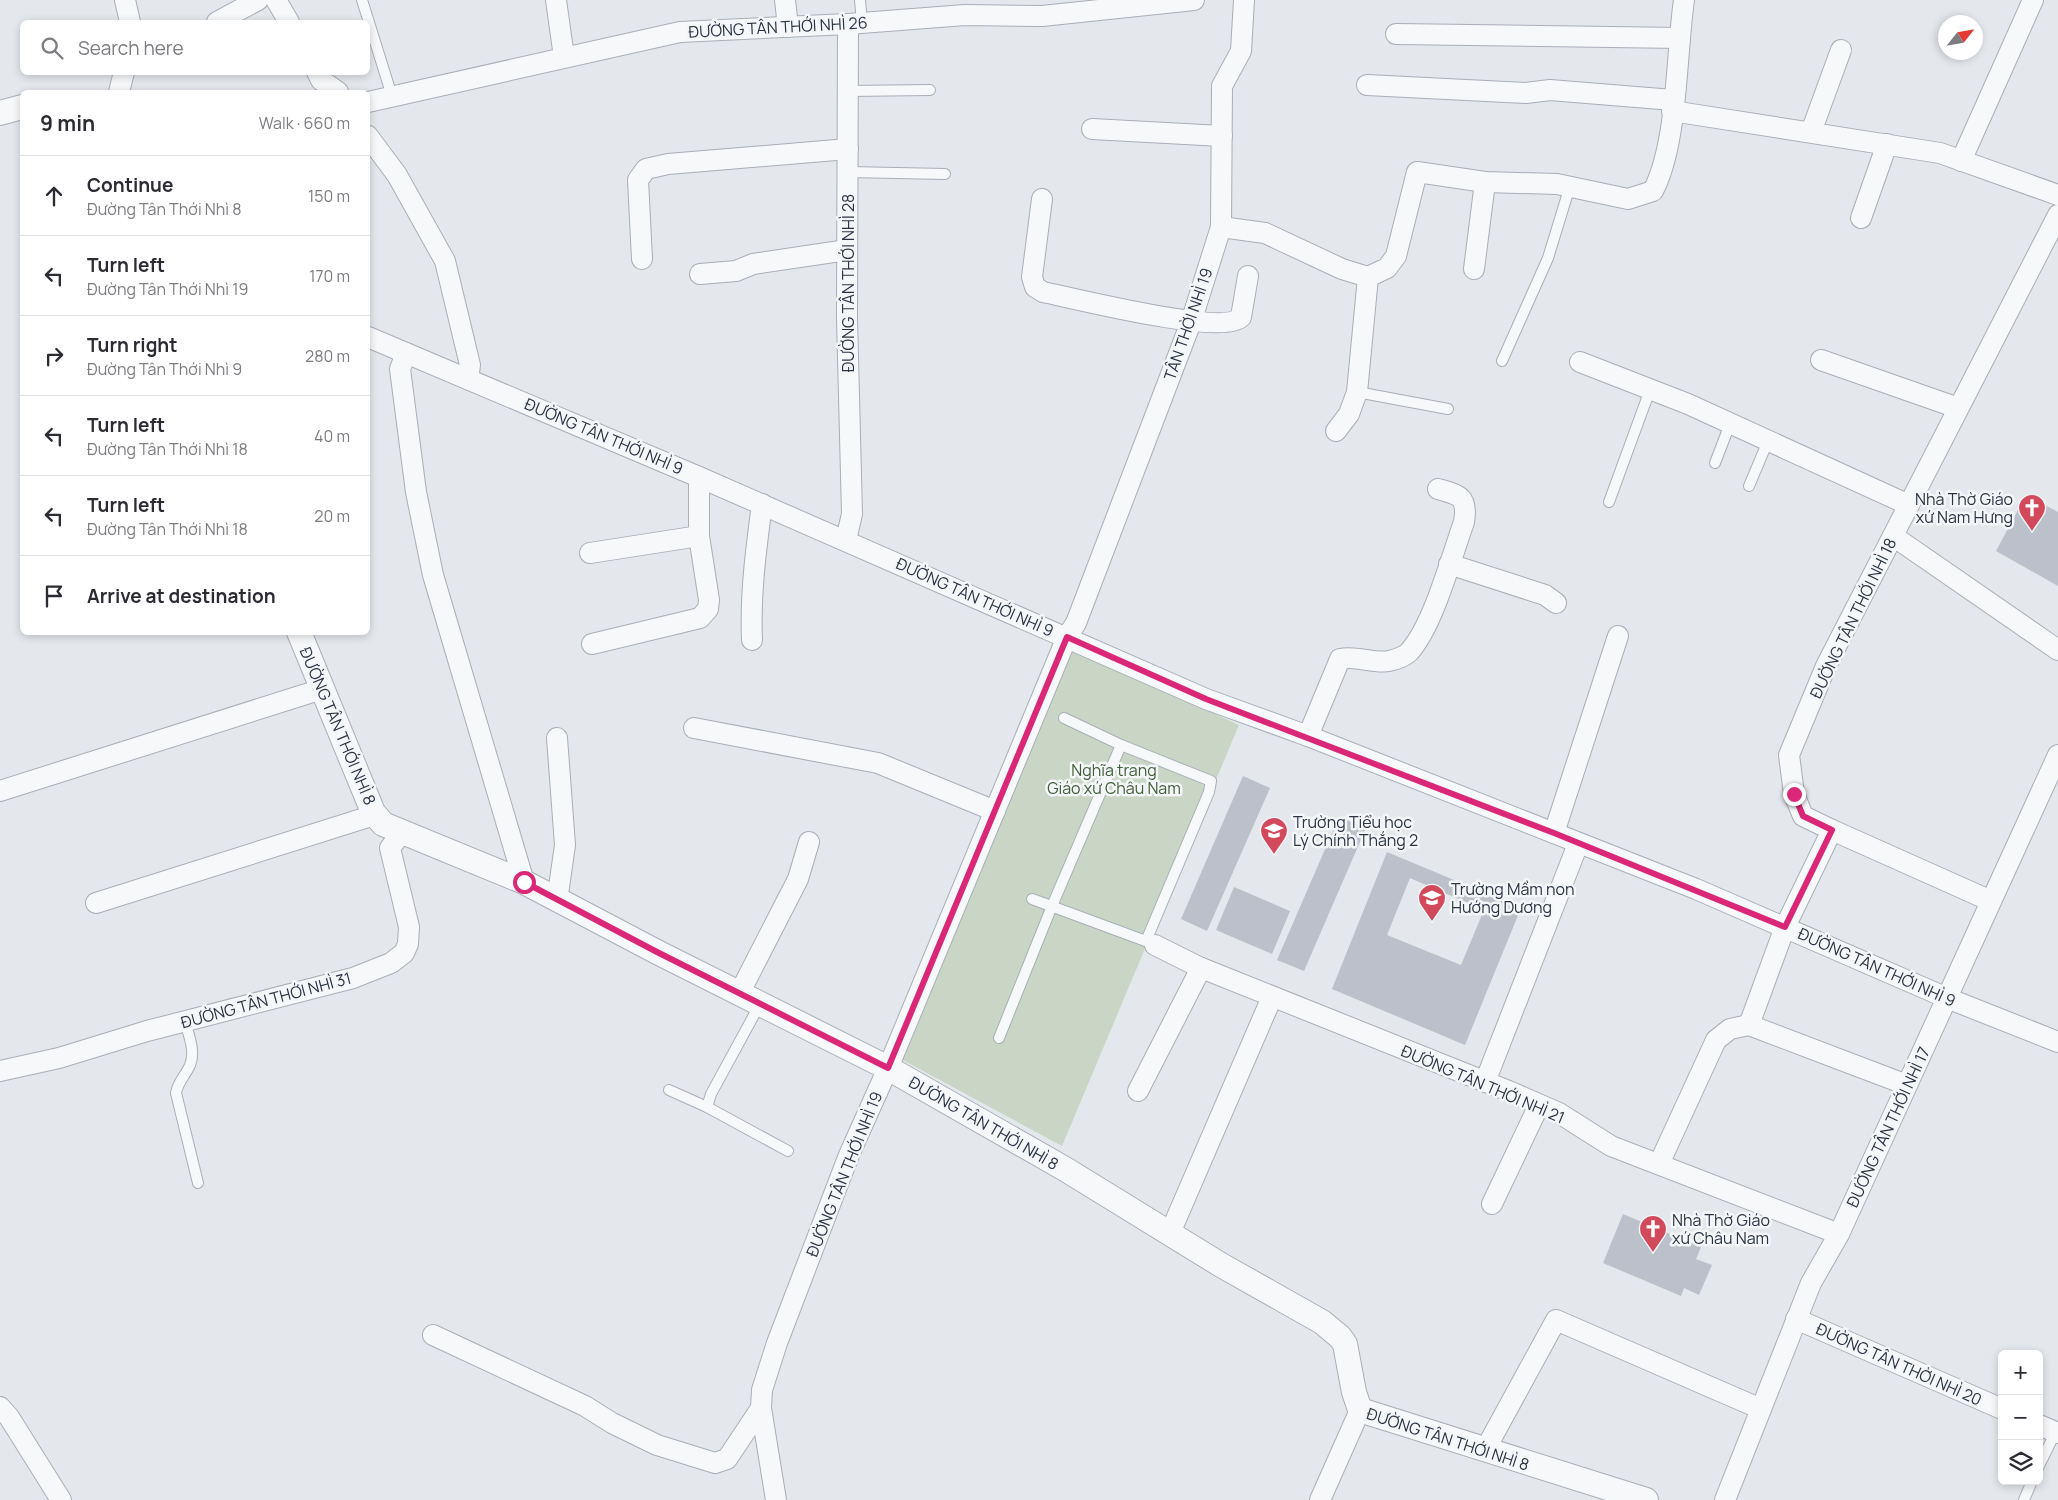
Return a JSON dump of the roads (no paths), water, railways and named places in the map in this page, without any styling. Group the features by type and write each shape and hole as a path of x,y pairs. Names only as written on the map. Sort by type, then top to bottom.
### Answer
{"street":[{"path":"125,0 130,20"},
{"path":"221,20 258,0"},
{"path":"276,0 287,20"},
{"path":"556,0 564,57"},
{"path":"785,0 788,27"},
{"name":"ĐƯỜNG TÂN THỚI NHÌ 26","path":"370,102 680,32 855,24 966,8 1042,16 1194,0"},
{"name":"TÂN THỜI NHÌ 19","path":"1067,637 1076,623 1191,322 1222,227 1222,86 1241,51 1244,0"},
{"path":"1222,227 1265,233 1342,269 1368,276 1387,268 1396,256 1417,172 1485,182 1557,184 1628,199 1653,191 1662,172 1673,105 1684,0"},
{"path":"1961,161 2033,0"},
{"name":"ĐƯỜNG TÂN THỚI NHÌ 28","path":"846,540 852,514 847,250 848,91 855,24"},
{"path":"1396,34 1680,38"},
{"path":"1811,132 1841,50"},
{"path":"120,90 123,75"},
{"path":"318,75 321,80 335,90"},
{"path":"1368,85 1526,93 1550,90 1673,105 1811,132 1940,153 2057,191"},
{"path":"0,112 20,107"},
{"path":"1092,129 1222,136"},
{"path":"370,139 397,176 445,261 470,364 468,379"},
{"path":"1861,218 1887,144"},
{"path":"642,260 638,180 646,169 668,164 848,149"},
{"path":"1474,269 1485,182"},
{"path":"1042,199 1032,277 1035,287 1043,292 1191,322 1231,322 1241,317 1248,276"},
{"name":"ĐƯỜNG TÂN THỚI NHÌ 18","path":"1991,901 1803,816 1794,794 1789,755 1826,666 2058,215"},
{"path":"700,274 736,271 753,264 847,250"},
{"path":"1336,431 1349,414 1357,392 1368,276"},
{"name":"ĐƯỜNG TÂN THỚI NHÌ 9","path":"370,338 846,540 1206,699 1308,736 1696,889 1947,998 2058,1042"},
{"path":"406,353 400,369 416,492 433,575 524,882"},
{"path":"1820,360 1958,408"},
{"path":"1580,362 1730,424 1909,505"},
{"path":"592,644 700,618 708,609 709,600 699,536 699,477"},
{"path":"1308,736 1340,659 1351,656 1388,661 1408,653 1435,604 1464,522 1466,508 1463,499 1455,493 1438,489"},
{"path":"752,640 750,601 762,504"},
{"path":"590,553 699,536"},
{"path":"1894,536 2058,650"},
{"path":"1449,564 1545,596 1556,604"},
{"name":"ĐƯỜNG TÂN THỚI NHÌ 8","path":"300,635 374,812 383,824 524,882 557,901 888,1068 1064,1169 1221,1265 1322,1322 1340,1337 1350,1362 1354,1392 1360,1410 1638,1499"},
{"path":"1554,833 1618,636"},
{"name":"ĐƯỜNG TÂN THỚI NHÌ 19","path":"776,1500 761,1408 762,1390 777,1343 849,1155 888,1068 1067,637"},
{"path":"0,791 322,689"},
{"path":"694,728 878,763 995,811"},
{"path":"557,738 566,845 557,901"},
{"name":"ĐƯỜNG TÂN THỚI NHÌ 17","path":"1725,1500 1811,1283 1840,1234 2058,755"},
{"path":"96,903 368,817 374,812"},
{"path":"1749,1025 1785,927 1832,830"},
{"name":"ĐƯỜNG TÂN THỚI NHÌ 31","path":"0,1071 60,1058 185,1021 354,978 391,963 404,953 408,944 409,927 390,848 403,832"},
{"path":"749,999 798,879 809,842"},
{"path":"1485,1082 1578,844"},
{"name":"ĐƯỜNG TÂN THỚI NHÌ 21","path":"1150,943 1201,968 1539,1105 1559,1114 1611,1146 1840,1234"},
{"path":"1138,1091 1201,968"},
{"path":"1170,1233 1272,997"},
{"path":"1659,1164 1716,1040 1730,1029 1749,1025 1907,1085"},
{"path":"1492,1204 1539,1105"},
{"name":"ĐƯỜNG TÂN THỜI NHÌ 20","path":"1796,1319 1998,1407"},
{"path":"1485,1450 1556,1320 1761,1409"},
{"path":"433,1335 585,1406 612,1423 657,1445 715,1463 727,1459 761,1408"},
{"path":"1,1408 61,1500"},
{"path":"1320,1500 1360,1410"}],"lane":[{"path":"362,0 368,20"},
{"path":"855,24 860,0"},
{"path":"370,26 392,96"},
{"path":"848,91 930,90"},
{"path":"848,172 945,174"},
{"path":"1502,361 1548,258 1570,186"},
{"path":"1609,502 1650,390"},
{"path":"1357,392 1448,408"},
{"path":"1715,463 1730,424"},
{"path":"1749,486 1768,441"},
{"path":"1032,899 1150,943 1212,785 1205,777 1121,745 1064,718"},
{"path":"999,1038 1052,906 1121,745"},
{"path":"707,1107 749,999"},
{"path":"185,1021 193,1054 190,1066 178,1084 176,1093 198,1183"},
{"path":"669,1090 707,1107 788,1151"},
{"path":"2043,1455 2053,1429"},
{"path":"2024,1500 2030,1485"}],"place":[{"name":"Nhà Thờ Giáo xứ Nam Hưng","path":"2032,532"},
{"name":"Trường Tiểu học Lý Chính Thắng 2","path":"1274,855"},
{"name":"Trường Mầm non Hướng Dương","path":"1432,922"},
{"name":"Nhà Thờ Giáo xứ Châu Nam","path":"1653,1253"}],"park label":[{"name":"Nghĩa trang Giáo xứ Châu Nam","path":"1114,779"}]}
